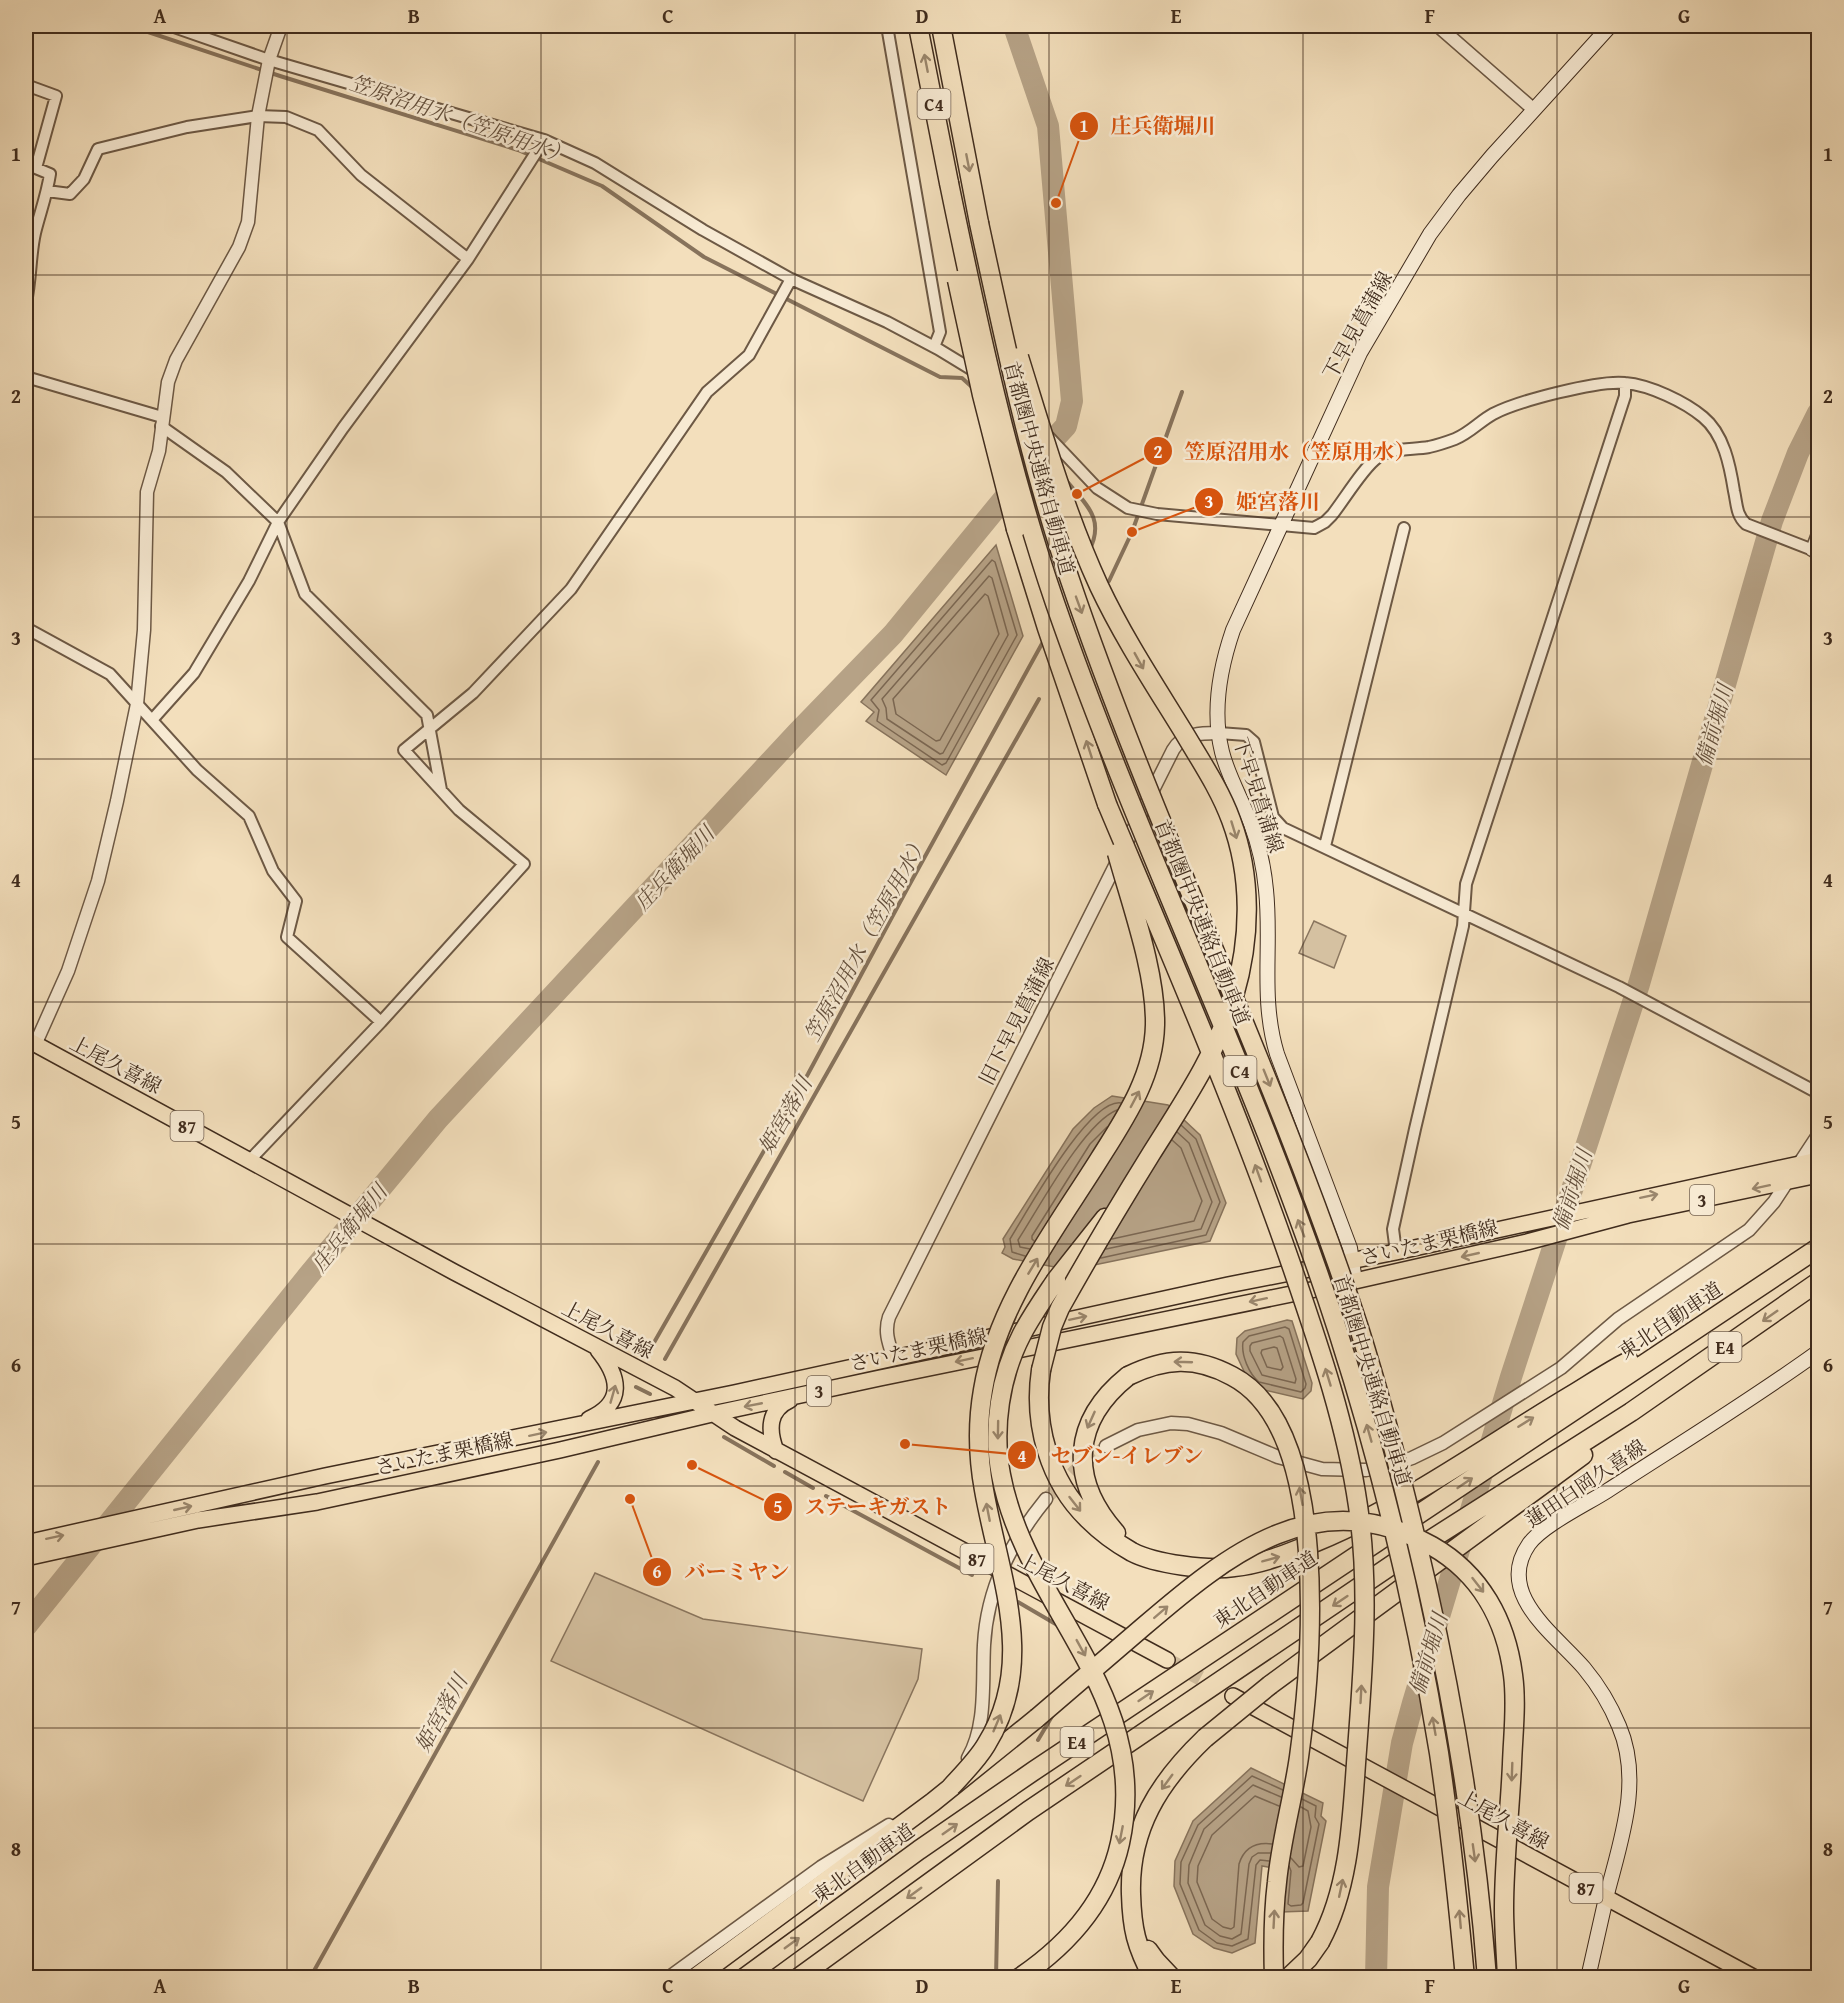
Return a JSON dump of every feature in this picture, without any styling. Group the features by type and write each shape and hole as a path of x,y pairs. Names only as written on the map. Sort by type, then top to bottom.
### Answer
{"highway":[{"name":"首都圏中央連絡自動車道","path":"918,26 949,183 999,413 1054,600 1130,802 1263,1127 1337,1329 1371,1439 1422,1656 1437,1741 1455,1872 1465,1977"},
{"name":"首都圏中央連絡自動車道","path":"941,26 979,223 1015,388 1069,579 1146,786 1289,1133 1352,1307 1389,1428 1441,1646 1476,1862 1487,1977"},
{"path":"949,183 947,223 962,306 1016,529 1107,804 1241,1126 1280,1231 1330,1382 1354,1481 1359,1508 1364,1593 1361,1699 1354,1788 1342,1884 1337,1906 1320,1942 1308,1959 1288,1977"},
{"path":"979,223 1033,402 1077,533 1116,619 1217,790 1232,822 1243,864 1248,897 1247,932 1241,972 1234,998 1217,1042 1204,1068 1132,1184 1060,1308 1052,1327 1039,1384 1040,1426 1054,1471 1065,1490 1077,1508 1107,1536 1134,1553 1200,1568 1233,1568 1279,1557 1332,1536 1379,1513 1626,1362 1696,1330"},
{"path":"951,1787 986,1745 995,1728 1005,1702 1012,1665 1011,1623 1006,1587 990,1522 980,1467 980,1414 988,1365 1003,1321 1031,1269 1139,1091 1152,1050 1155,1026 1150,977 1110,827 1107,804"},
{"path":"1019,1977 1040,1964 1060,1946 1079,1926 1099,1897 1116,1859 1126,1809 1126,1783 1117,1731 1097,1679 1039,1575 1006,1498 998,1450 1000,1401 1012,1357 1032,1316 1056,1280 1132,1184"},
{"name":"東北自動車道","path":"744,1977 910,1857 1026,1777 1818,1248"},
{"name":"E4","path":"798,1977 1028,1811 1405,1556 1631,1412 1818,1282"},
{"path":"1151,1558 1114,1532 1101,1515 1084,1475 1082,1453 1085,1434 1092,1416 1108,1394 1128,1376 1163,1362 1183,1361 1220,1369 1238,1379 1255,1393 1279,1426 1297,1474 1306,1541 1309,1610 1306,1693 1299,1759 1277,1882 1274,1929 1275,1977"},
{"path":"1153,1977 1137,1943 1132,1925 1132,1858 1144,1820 1170,1776 1186,1757 1205,1738 1270,1685 1528,1497 1602,1441 1631,1412"},
{"path":"695,1977 951,1787 1197,1581 1250,1547 1294,1528 1315,1523 1353,1522 1376,1524 1402,1531 1439,1550 1472,1577 1486,1595 1497,1615 1510,1656 1515,1701 1504,1907 1507,1977"},
{"path":"1132,1910 1148,1951 1172,1977"}],"main road":[{"name":"下早見菖蒲線","path":"1355,1281 1350,1248 1273,1041 1268,1005 1267,909 1263,873 1251,825 1224,759 1219,733 1218,707 1222,666 1227,648 1280,526 1360,353 1430,234 1458,195 1610,26"},
{"name":"上尾久喜線","path":"30,1042 365,1224 675,1388 712,1414 776,1450 1167,1660"},
{"name":"さいたま栗橋線","path":"26,1543 325,1476 894,1359 1228,1285 1396,1252 1818,1160"},
{"name":"さいたま栗橋線","path":"26,1558 198,1520 317,1502 560,1450 712,1414 1355,1281 1527,1242 1628,1215 1818,1175"},
{"path":"572,1427 598,1415 607,1408 614,1395 616,1384 612,1370 594,1346"},
{"name":"蓮田白岡久喜線","path":"1588,1977 1628,1808 1629,1776 1625,1743 1612,1711 1596,1683 1537,1619 1528,1606 1523,1596 1519,1575 1523,1553 1544,1530 1654,1461 1818,1352"},
{"path":"776,1450 771,1438 770,1420 775,1411 785,1402 798,1396"},
{"name":"上尾久喜線","path":"1233,1696 1745,1975"}],"street":[{"path":"171,26 270,60 544,140 595,163 703,230 791,279 934,346 988,380 1016,402 1097,488 1128,508 1157,514 1314,528 1337,508 1378,456 1428,447 1458,438 1493,415 1515,405 1605,384 1625,383 1654,391 1686,404 1706,419 1716,432 1724,450 1730,468 1738,515 1750,527 1810,549 1818,534"},
{"path":"30,1042 68,971 98,881 137,704 144,630 147,492 159,451 168,382 176,360 239,247 248,222 258,116 270,60 281,26"},
{"path":"887,26 940,333 934,346"},
{"path":"1438,26 1533,110"},
{"path":"26,85 56,96 31,166 50,174 35,235 26,302"},
{"path":"47,191 69,194 84,179 98,149 187,127 258,116 286,117 318,130 361,175 468,259"},
{"path":"152,720 194,672 249,581 278,522 343,428 468,259 544,140"},
{"path":"249,1161 381,1022 524,864 459,810 404,750 473,693 571,589 707,392 749,355 791,279"},
{"path":"26,377 162,421 226,471 278,522 305,594 427,715 441,791"},
{"path":"1396,1252 1393,1229 1465,914 1466,884 1625,396 1625,383"},
{"path":"1325,846 1404,528"},
{"path":"26,628 110,674 197,770 249,816 273,871 296,901 287,937 381,1022"},
{"name":"旧下早見菖蒲線","path":"894,1359 887,1338 886,1325 889,1317 1173,750 1183,738 1204,733 1219,733"},
{"path":"1219,733 1250,737 1256,747 1275,821 1283,828 1619,987 1818,1093"},
{"path":"1106,1446 1138,1430 1171,1423 1206,1428 1294,1462 1322,1469 1366,1470 1412,1458 1443,1443 1561,1368 1618,1319 1749,1230 1769,1210 1818,1135"},
{"path":"668,1977 821,1867 930,1799 959,1772 974,1748 978,1734 984,1642 999,1571 1014,1542 1046,1498"}],"shaded area":[{"path":"1314,921 1346,936 1334,968 1299,953"},
{"path":"595,1573 703,1619 922,1649 918,1679 863,1801 551,1661"}],"water":[{"path":"996,545 1023,636 946,775 866,721 874,712 861,702"},
{"path":"1112,1096 1168,1105 1200,1135 1226,1203 1210,1241 1070,1270 1013,1259 1002,1253 1005,1247 1003,1239 1073,1129 1094,1108"},
{"path":"1287,1320 1292,1321 1312,1383 1311,1391 1303,1399 1256,1388 1249,1382 1236,1354 1237,1338 1245,1331"},
{"path":"1251,1768 1323,1803 1321,1816 1326,1821 1308,1911 1281,1912 1285,1870 1262,1866 1255,1943 1232,1953 1214,1948 1193,1934 1174,1886 1175,1861 1193,1821"}],"waterway":[{"name":"笠原沼用水（笠原用水）","path":"130,26 280,76 518,150 602,186 704,257 940,377 962,378 973,388"},
{"name":"庄兵衛堀川","path":"26,1626 308,1276 438,1119 797,733 893,634 1066,426 1072,401 1048,126 1014,26"},
{"name":"姫宮落川","path":"1109,581 1132,532 1182,392"},
{"name":"備前堀川","path":"1376,1978 1378,1887 1402,1743 1413,1703 1511,1377 1639,984 1772,521 1798,453 1818,413"},
{"name":"笠原沼用水（笠原用水）","path":"1066,480 1086,504 1094,520 1094,539 1089,551"},
{"name":"笠原沼用水（笠原用水）","path":"648,1353 808,1074 1044,640"},
{"name":"姫宮落川","path":"665,1359 1039,699"},
{"name":"笠原沼用水（笠原用水）","path":"636,1387 650,1394"},
{"name":"笠原沼用水（笠原用水）","path":"724,1437 774,1466"},
{"name":"姫宮落川","path":"310,1978 598,1462"},
{"name":"笠原沼用水（笠原用水）","path":"785,1472 813,1488"},
{"name":"笠原沼用水（笠原用水）","path":"826,1496 972,1575"},
{"name":"笠原沼用水（笠原用水）","path":"1018,1602 1059,1626"},
{"name":"笠原沼用水（笠原用水）","path":"1038,1740 1054,1713"},
{"name":"笠原沼用水（笠原用水）","path":"996,1978 998,1881"}],"tunnel":[{"path":"1046,1499 1076,1469 1106,1446"},
{"path":"1167,1660 1233,1696"}],"place":[{"name":"庄兵衛堀川","path":"1056,203"},
{"name":"笠原沼用水（笠原用水）","path":"1077,494"},
{"name":"姫宮落川","path":"1132,532"},
{"name":"セブン-イレブン","path":"905,1444"},
{"name":"ステーキガスト","path":"692,1465"},
{"name":"バーミヤン","path":"630,1499"}]}
